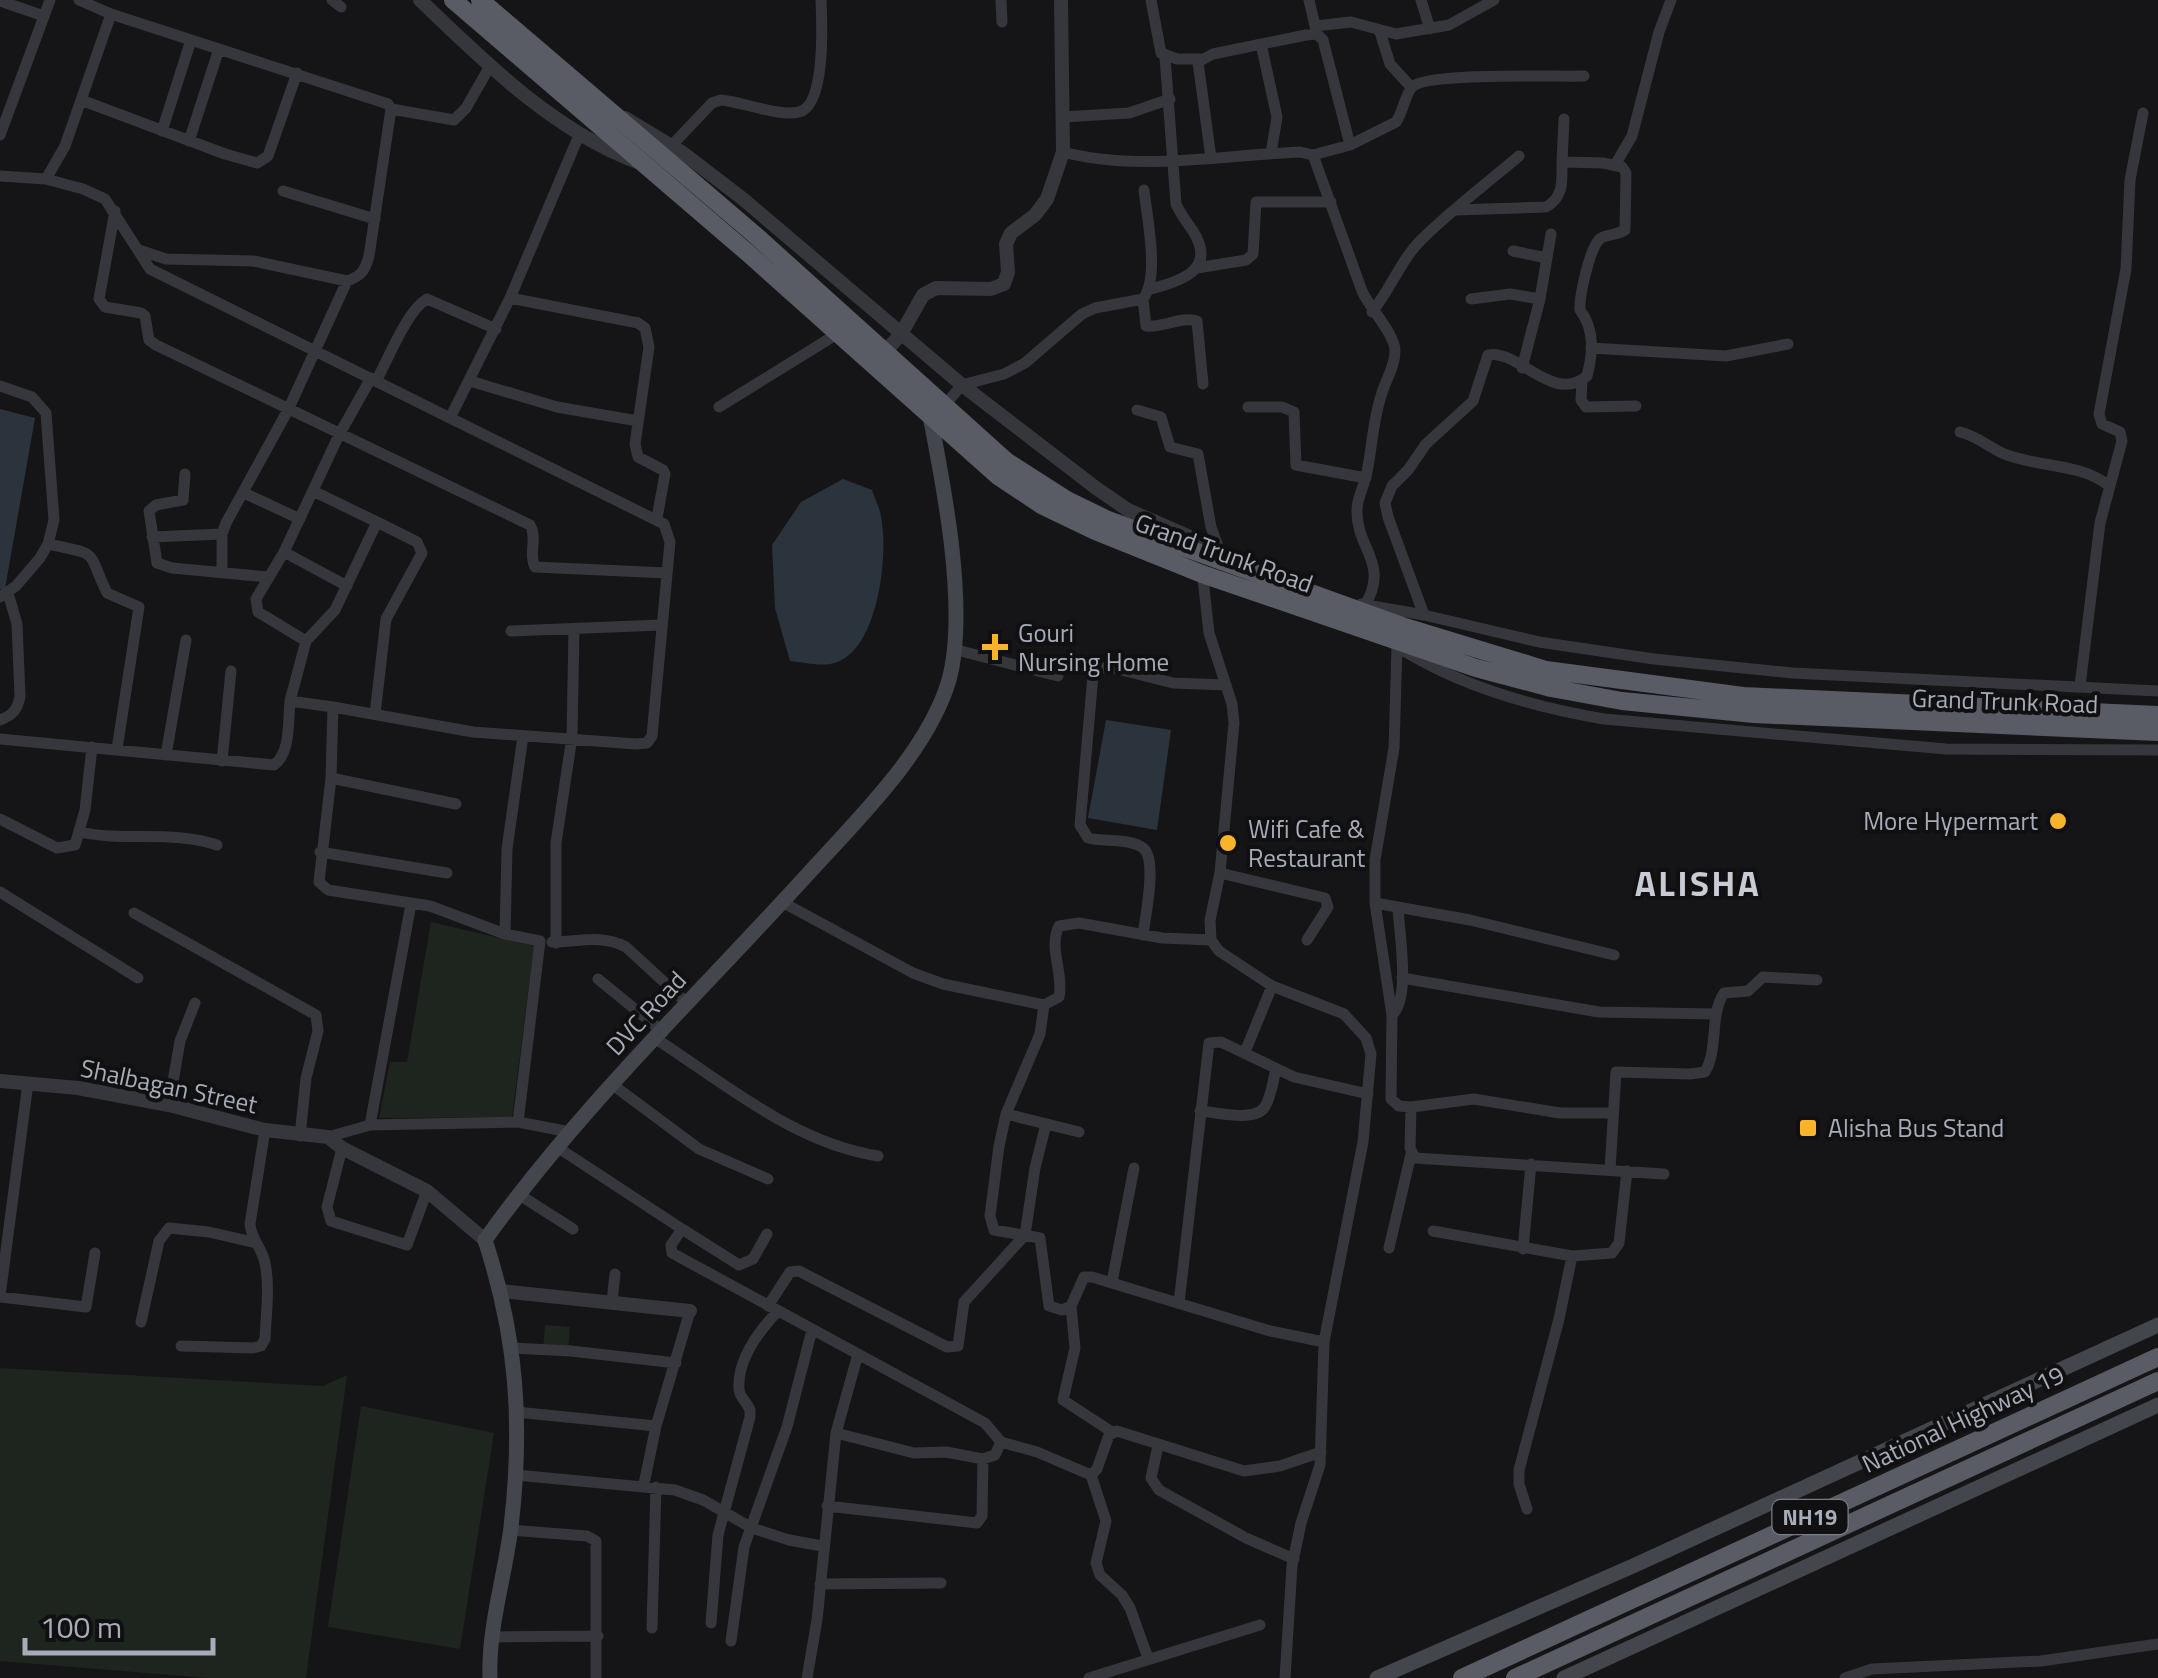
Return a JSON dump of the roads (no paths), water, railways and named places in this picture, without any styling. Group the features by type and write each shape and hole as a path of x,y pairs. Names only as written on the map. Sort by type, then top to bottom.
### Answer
{"highway":[{"name":"Grand Trunk Road","path":"453,0 837,334 879,359"},
{"name":"Grand Trunk Road","path":"480,0 610,112 937,411 998,476 1043,506 1096,531 1243,570 1530,666 1657,687 1778,698 2158,715"},
{"name":"Grand Trunk Road","path":"1208,560 1390,641 1551,688 1622,701 1754,714 2158,732"},
{"name":"National Highway 19","path":"1462,1678 2158,1357"},
{"name":"NH19","path":"1515,1678 2158,1381"}],"main road":[{"name":"DVC Road","path":"485,1240 570,1132 869,806 916,746 938,709 950,678 954,596 937,411"},
{"path":"485,1240 501,1291 512,1348 516,1412 516,1475 490,1678"},
{"path":"1377,1678 1633,1566 2158,1325"},
{"path":"1564,1678 2158,1405"}],"street":[{"path":"0,135 50,0"},
{"path":"79,0 388,104 391,109 365,271 346,280 253,261 166,259 139,250"},
{"path":"420,0 490,66 580,133 605,150 642,164"},
{"path":"672,145 712,103 721,100 787,112 801,112 809,107 819,75 821,0"},
{"path":"1001,0 1002,22"},
{"path":"879,359 902,334 923,296 936,288 992,289 1004,284 1008,272 1006,244 1011,233 1048,199 1063,152 1061,0"},
{"path":"937,411 962,385 1004,374 1026,363 1082,314 1188,278 1197,268 1195,234 1176,204 1165,56 1159,49 1151,0"},
{"path":"1309,0 1350,145"},
{"path":"1421,0 1430,28"},
{"path":"1165,56 1201,58 1350,22 1396,34 1449,26 1494,0"},
{"path":"1615,165 1632,136 1671,0"},
{"path":"0,1 44,16"},
{"path":"46,180 65,146 112,14"},
{"path":"1380,32 1390,64 1412,88"},
{"path":"162,131 190,40"},
{"path":"1261,44 1276,117 1271,153"},
{"path":"189,141 220,48"},
{"path":"1201,58 1198,68 1212,158"},
{"path":"391,109 454,120 466,108 490,66"},
{"path":"81,100 225,154 263,162 297,73"},
{"path":"1063,152 1083,157 1174,161 1271,153 1300,152 1313,156 1350,145 1396,122 1412,88 1420,82 1584,76"},
{"path":"1064,117 1128,113 1170,100"},
{"path":"610,112 672,145 743,199 962,385 1116,502 1208,560"},
{"path":"2080,686 2100,523 2122,437 2102,424 2098,414 2126,269 2130,180 2144,113"},
{"path":"1456,210 1546,207 1556,202 1562,187 1564,119"},
{"path":"450,418 510,298 580,133"},
{"path":"1313,156 1362,292 1372,312 1390,332 1395,350 1374,421 1357,513 1376,571 1376,582 1365,605"},
{"path":"1372,312 1406,258 1518,156"},
{"path":"1562,162 1615,165 1626,173 1627,223 1618,234 1598,240 1579,304 1591,327 1589,368 1582,381 1580,400 1586,407 1636,406"},
{"path":"0,176 46,180 105,199 150,269 657,518 668,532 652,736 647,742 473,732 290,701"},
{"path":"1144,190 1146,326 1197,321 1204,384"},
{"path":"283,191 375,219"},
{"path":"1197,268 1246,260 1253,254 1256,202 1331,202"},
{"path":"115,211 99,293 101,304 141,313 149,340 156,345 530,525 535,567 667,573"},
{"path":"1522,368 1551,234"},
{"path":"1513,251 1547,258"},
{"path":"222,571 222,534 288,410 346,280"},
{"path":"1471,299 1510,294 1540,299"},
{"path":"510,298 638,323 645,328 649,347 635,444 638,458 665,474 657,518"},
{"path":"306,641 258,612 256,599 284,552 339,434 421,302 434,300 496,328"},
{"path":"719,407 837,334"},
{"path":"1591,348 1726,356 1788,344"},
{"path":"1424,614 1388,517 1386,495 1426,444 1473,402 1488,355 1500,354 1558,383 1582,381"},
{"path":"470,381 557,407 638,422"},
{"path":"0,386 32,397 46,412 54,520 48,544 4,595 17,624 20,697 17,708 0,720"},
{"path":"1248,408 1282,407 1294,412 1296,465 1366,478"},
{"path":"1137,410 1161,417 1170,447 1198,454 1211,527 1209,633 1232,704 1234,723 1220,872 1210,920 1211,940 1219,951 1272,986 1344,1014 1366,1038 1370,1054 1363,1142 1324,1342 1321,1452 1316,1486 1294,1559 1286,1678"},
{"path":"1960,432 1975,436 2002,453 2086,472 2108,485"},
{"path":"185,474 183,500 149,511 155,558 162,566 268,577"},
{"path":"312,491 417,542 422,553 386,619 375,714"},
{"path":"244,493 300,518"},
{"path":"0,739 274,765 281,760 290,701 306,641 335,610 378,522"},
{"path":"152,537 222,534"},
{"path":"48,544 88,554 95,560 107,594 139,607 116,750"},
{"path":"284,552 347,586"},
{"path":"1328,599 1424,614 1539,642 1670,660 1792,672 2158,691"},
{"path":"512,631 661,625"},
{"path":"556,943 556,843 572,737 574,628"},
{"path":"166,755 186,640"},
{"path":"1390,641 1432,668 1478,685 1564,712 1604,719 1946,749 2158,750"},
{"path":"1390,641 1394,748 1375,860 1375,903 1392,1015 1390,1100 1411,1108 1474,1099 1560,1113 1612,1113"},
{"path":"954,649 1058,676"},
{"path":"1143,934 1150,878 1148,854 1140,846 1088,838 1080,825 1093,675 1095,670 1110,667 1173,683 1226,685"},
{"path":"222,761 231,672"},
{"path":"333,707 331,778 320,852 321,887 430,906 505,934 540,941 614,940 626,946 688,1004"},
{"path":"505,934 507,850 523,736"},
{"path":"0,819 64,849 74,845 90,779 92,747"},
{"path":"331,778 456,804"},
{"path":"80,832 120,839 196,838 216,845"},
{"path":"320,852 447,874"},
{"path":"1220,872 1325,898 1328,907 1307,940"},
{"path":"0,892 138,978"},
{"path":"782,902 913,973 943,984 1044,1005 1059,997 1055,945 1058,926 1078,924 1211,940"},
{"path":"1375,903 1470,920 1614,955"},
{"path":"370,1125 412,904"},
{"path":"1392,1015 1402,1003 1398,907"},
{"path":"134,913 316,1015 318,1031 306,1078 300,1136"},
{"path":"518,1122 540,941"},
{"path":"1610,1170 1614,1076 1619,1070 1705,1072 1724,992 1748,991 1763,977 1817,980"},
{"path":"1402,978 1599,1012 1716,1014"},
{"path":"598,980 659,1035 790,1127 845,1151 878,1156"},
{"path":"1245,1052 1272,986"},
{"path":"169,1105 180,1041 195,1003"},
{"path":"1044,1005 1034,1052 1006,1114 990,1222 994,1230 1034,1236 1043,1243 1044,1289 1049,1306 1062,1310 1071,1306"},
{"path":"1179,1303 1209,1044 1221,1042 1294,1077 1368,1094"},
{"path":"1200,1111 1248,1115 1259,1112 1265,1107 1276,1069"},
{"name":"Shalbagan Street","path":"0,1081 78,1088 169,1105 264,1130 328,1137"},
{"path":"28,1083 0,1297 86,1307 95,1252"},
{"path":"613,1085 700,1149 768,1179"},
{"path":"1388,1248 1411,1154 1411,1108"},
{"path":"1006,1114 1079,1132"},
{"path":"328,1137 370,1125 518,1122 570,1132"},
{"path":"710,1622 714,1562 723,1512 750,1417 748,1403 738,1391 751,1344 790,1272 799,1271 954,1348 961,1340 964,1302 1025,1234 1046,1124"},
{"path":"180,1346 261,1346 266,1339 267,1283 262,1253 250,1224 264,1130"},
{"path":"328,1137 342,1148 426,1190 485,1240"},
{"path":"557,1147 739,1265 753,1259 767,1234"},
{"path":"342,1148 327,1207 331,1221 407,1245 426,1190"},
{"path":"1411,1154 1425,1160 1664,1174"},
{"path":"1523,1249 1531,1164"},
{"path":"1112,1282 1134,1168"},
{"path":"1433,1230 1523,1249 1572,1256 1604,1255 1617,1249 1627,1171"},
{"path":"518,1194 573,1229"},
{"path":"141,1322 159,1241 169,1228 256,1243"},
{"path":"682,1229 671,1245 672,1253 985,1423 1000,1442 1091,1474 1106,1522 1096,1563 1100,1575 1122,1594 1130,1608 1148,1658"},
{"path":"1527,1508 1519,1470 1560,1319 1572,1256"},
{"path":"612,1302 616,1274"},
{"path":"1321,1452 1280,1466 1244,1471 1112,1432 1063,1400 1076,1348 1071,1306 1084,1277 1112,1282 1270,1331 1324,1342"},
{"path":"501,1291 690,1310 656,1426 650,1486 652,1628"},
{"path":"731,1641 739,1573 787,1427 812,1330"},
{"path":"512,1348 676,1362"},
{"path":"808,1678 836,1432 858,1354"},
{"path":"516,1412 656,1426"},
{"path":"836,1432 914,1453 946,1452 983,1460 995,1454 1000,1442"},
{"path":"1091,1474 1097,1469 1112,1432"},
{"path":"1158,1446 1151,1478 1158,1490 1262,1547 1294,1559"},
{"path":"827,1506 977,1523 982,1516 983,1460"},
{"path":"516,1475 650,1486 689,1495 752,1528 822,1546"},
{"path":"510,1530 588,1536 596,1542 596,1678"},
{"path":"820,1584 941,1582"},
{"path":"1088,1678 1260,1626"},
{"path":"494,1637 598,1636"},
{"path":"1846,1678 1872,1668 2041,1661 2158,1644"}],"place":[{"name":"Gouri Nursing Home","path":"995,647"},
{"name":"More Hypermart","path":"2058,821"},
{"name":"Wifi Cafe & Restaurant","path":"1228,843"},
{"name":"Alisha Bus Stand","path":"1808,1128"}],"district":[{"name":"ALISHA","path":"1698,883"}]}
